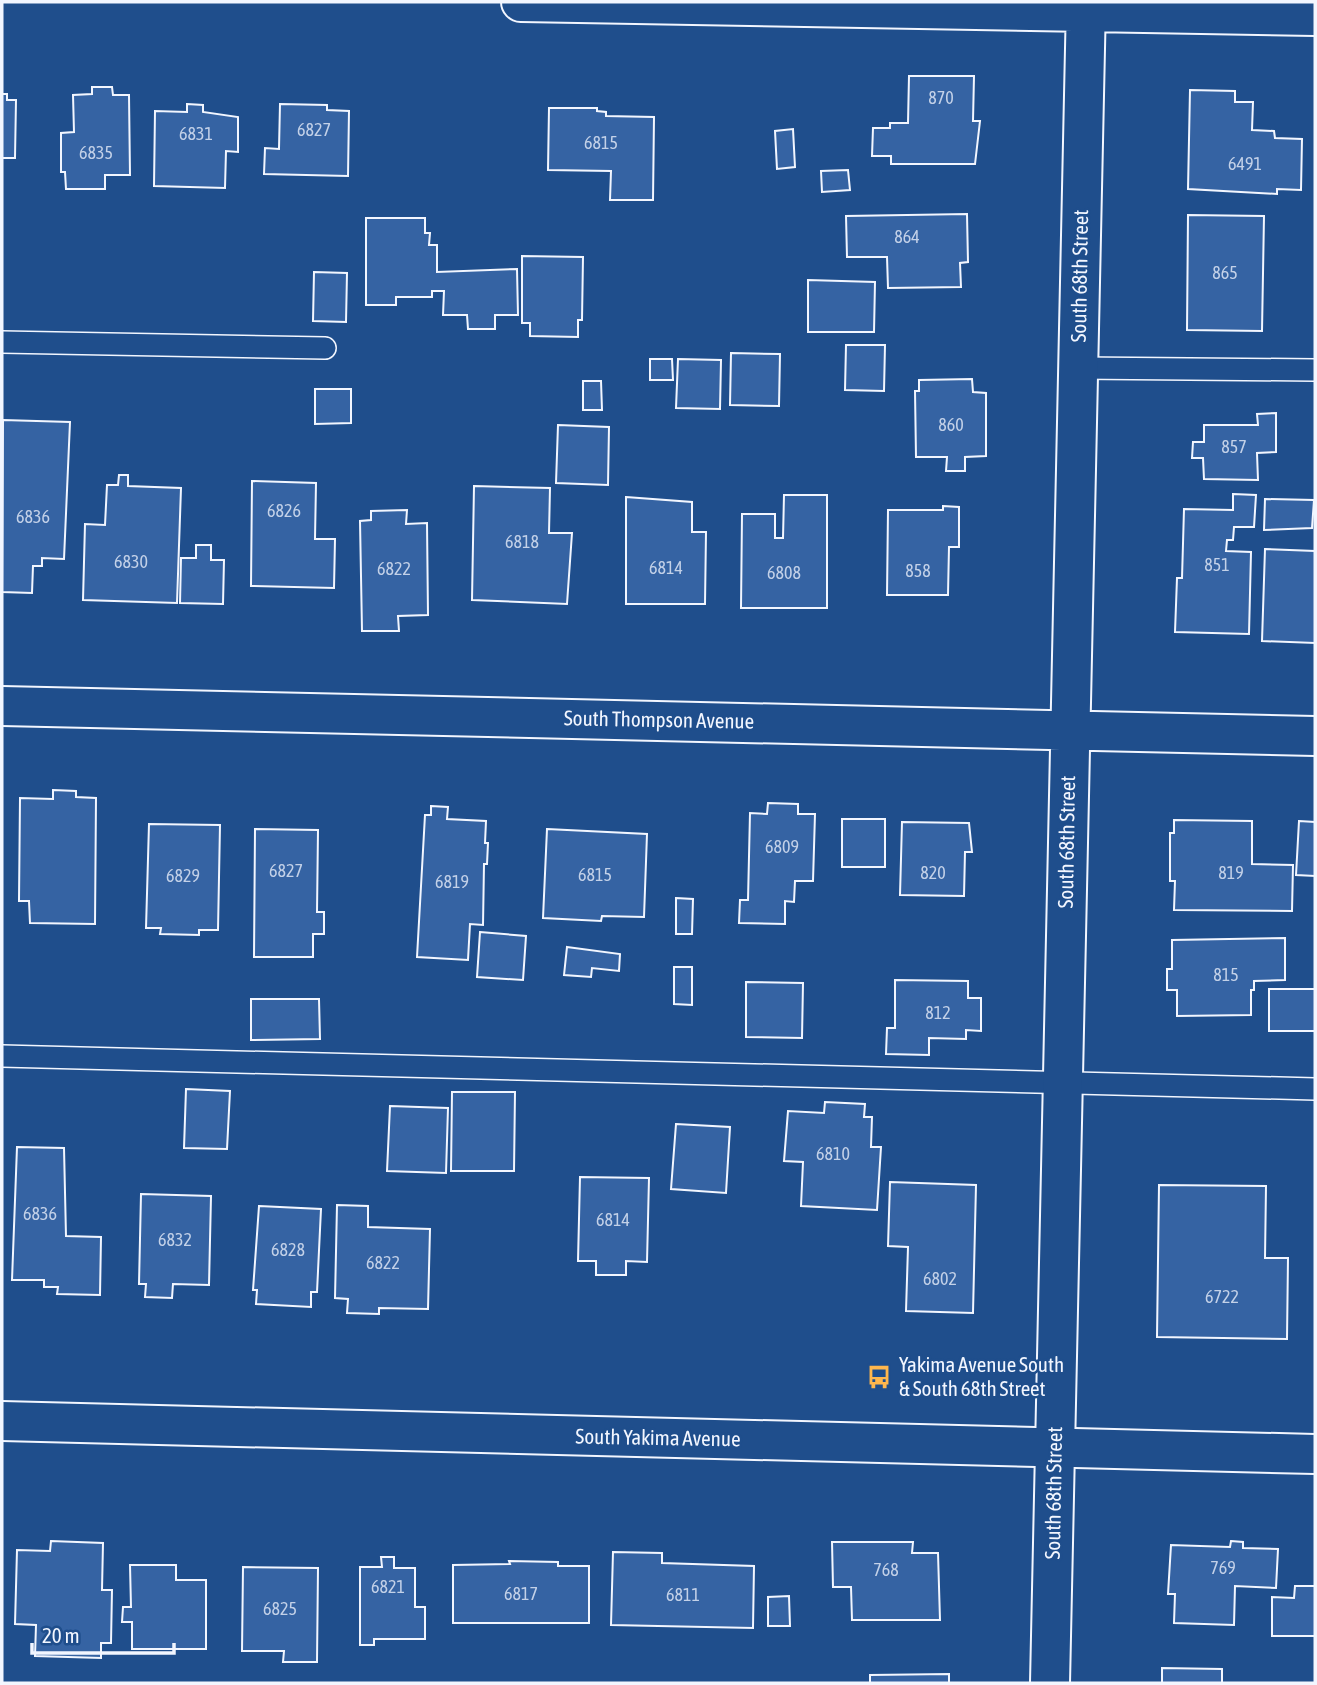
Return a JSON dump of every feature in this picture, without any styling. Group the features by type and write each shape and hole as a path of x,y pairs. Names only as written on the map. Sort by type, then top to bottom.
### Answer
{"street":[{"path":"521,2 1086,7 1315,16"},
{"name":"South 68th Street","path":"1050,1683 1086,7"},
{"name":"South Thompson Avenue","path":"2,706 1315,736"},
{"name":"South Yakima Avenue","path":"2,1421 1315,1454"}],"lane":[{"path":"2,342 325,348"},
{"path":"1078,368 1315,370"},
{"path":"2,1056 1315,1089"}],"building":[{"path":"909,76 974,76 973,121 980,121 975,164 891,164 891,156 872,156 873,128 890,128 890,123 908,123"},
{"path":"92,87 112,87 113,95 129,95 130,175 105,175 105,189 66,189 65,172 61,172 61,133 74,132 73,95 92,94"},
{"path":"1190,90 1235,91 1235,102 1253,102 1252,130 1274,131 1275,138 1302,139 1301,190 1277,189 1277,194 1188,189"},
{"path":"2,94 7,94 7,100 16,100 15,158 2,158"},
{"path":"187,104 203,105 203,112 238,117 238,152 226,151 225,188 154,186 155,111 187,112"},
{"path":"280,104 327,105 327,110 349,111 348,176 264,174 265,148 279,149"},
{"path":"549,108 597,108 597,111 606,112 606,116 654,117 653,200 610,200 611,171 548,170"},
{"path":"793,129 795,167 777,169 775,131"},
{"path":"848,170 850,190 822,192 821,171"},
{"path":"967,214 968,262 960,263 961,287 888,288 887,257 847,257 846,216"},
{"path":"1188,215 1264,216 1262,331 1187,330"},
{"path":"366,218 425,218 425,233 430,233 429,245 437,245 437,272 517,269 518,315 495,315 495,329 468,329 467,315 443,315 444,291 432,291 432,297 396,297 396,305 366,305"},
{"path":"522,256 583,257 582,320 578,320 578,337 530,336 530,323 522,323"},
{"path":"314,272 347,273 346,322 313,321"},
{"path":"808,280 875,282 874,332 808,332"},
{"path":"846,345 885,345 884,391 845,390"},
{"path":"731,353 780,354 779,406 730,405"},
{"path":"650,359 672,359 673,380 650,380"},
{"path":"678,359 721,360 720,409 676,408"},
{"path":"972,379 973,392 986,393 986,456 965,457 965,471 946,471 947,457 916,457 915,391 919,391 919,380"},
{"path":"583,381 601,381 602,410 583,410"},
{"path":"315,389 351,389 351,423 315,424"},
{"path":"1276,413 1276,452 1257,453 1258,480 1204,479 1203,458 1192,458 1193,442 1204,442 1204,425 1258,425 1257,414"},
{"path":"3,420 70,422 64,559 42,558 42,566 33,566 32,593 2,592"},
{"path":"558,425 609,427 608,485 556,483"},
{"path":"119,475 128,475 128,486 181,488 177,603 83,600 85,524 105,525 107,485 118,485"},
{"path":"252,481 316,483 315,539 335,539 334,588 251,586"},
{"path":"474,486 550,488 549,533 572,533 567,604 472,600"},
{"path":"1233,494 1256,495 1254,527 1234,527 1233,540 1227,540 1226,551 1251,552 1249,634 1175,632 1177,578 1182,578 1184,509 1233,510"},
{"path":"784,495 827,495 827,608 741,608 742,514 775,514 775,538 783,538"},
{"path":"626,497 692,502 692,532 706,532 705,604 626,604"},
{"path":"1265,499 1314,500 1312,528 1264,530"},
{"path":"943,506 959,507 959,547 949,547 948,595 887,595 888,510 943,510"},
{"path":"407,510 406,524 427,523 428,615 398,616 399,631 362,631 360,521 371,520 371,511"},
{"path":"196,545 211,545 211,560 224,560 223,604 180,603 181,558 196,558"},
{"path":"1265,549 1315,551 1315,643 1262,641"},
{"path":"53,790 76,791 76,797 96,798 95,924 30,923 29,901 19,901 20,798 53,799"},
{"path":"768,803 798,804 798,814 815,814 813,881 795,881 794,902 785,901 785,924 739,923 740,900 748,900 750,813 767,814"},
{"path":"431,806 448,807 447,819 486,821 485,843 488,843 487,864 484,864 483,925 470,924 468,960 417,957 425,815 431,815"},
{"path":"842,819 885,819 885,867 842,867"},
{"path":"1174,820 1252,821 1252,864 1293,865 1292,911 1174,910 1175,881 1170,881 1170,833 1174,833"},
{"path":"1299,821 1315,822 1315,876 1296,875"},
{"path":"902,822 969,823 972,852 965,852 964,896 900,895"},
{"path":"149,824 220,825 218,930 199,930 199,935 160,934 161,928 146,928"},
{"path":"255,829 318,830 317,912 324,912 324,934 313,934 313,957 254,957"},
{"path":"547,829 647,834 644,917 602,916 601,921 543,918"},
{"path":"676,898 693,899 692,934 676,934"},
{"path":"480,932 526,936 523,980 477,977"},
{"path":"1285,938 1285,980 1254,981 1254,990 1251,990 1251,1015 1177,1016 1177,990 1167,990 1167,969 1172,969 1172,940"},
{"path":"567,947 620,954 619,971 592,968 591,977 564,975"},
{"path":"674,967 692,967 692,1005 674,1004"},
{"path":"895,980 968,981 968,998 981,998 981,1031 966,1030 966,1039 929,1038 929,1055 886,1054 887,1028 895,1028"},
{"path":"746,982 803,983 802,1038 746,1037"},
{"path":"1269,989 1315,989 1315,1031 1269,1031"},
{"path":"251,999 319,999 320,1039 251,1040"},
{"path":"186,1089 230,1091 227,1149 184,1148"},
{"path":"452,1092 515,1092 514,1171 451,1171"},
{"path":"825,1102 865,1104 864,1117 872,1117 871,1147 881,1147 877,1210 801,1206 803,1162 784,1161 788,1111 824,1113"},
{"path":"390,1106 448,1108 446,1173 387,1171"},
{"path":"676,1124 730,1127 726,1193 671,1189"},
{"path":"17,1147 64,1148 66,1236 101,1237 100,1295 57,1294 58,1287 44,1287 44,1280 12,1280"},
{"path":"580,1177 649,1178 647,1262 626,1261 626,1275 596,1275 596,1261 578,1261"},
{"path":"890,1182 976,1185 973,1313 906,1311 908,1247 888,1246"},
{"path":"1159,1185 1266,1186 1265,1258 1288,1258 1287,1339 1157,1337"},
{"path":"141,1194 211,1196 209,1285 173,1284 172,1298 145,1297 146,1284 139,1284"},
{"path":"337,1205 368,1206 368,1227 430,1229 428,1309 379,1308 379,1314 347,1313 348,1299 335,1298"},
{"path":"259,1206 321,1209 317,1292 311,1292 311,1307 256,1304 257,1290 253,1290"},
{"path":"51,1541 103,1543 102,1590 112,1590 111,1643 101,1643 101,1658 35,1656 36,1625 15,1624 17,1550 50,1551"},
{"path":"1231,1541 1243,1542 1243,1548 1278,1549 1276,1588 1235,1586 1234,1625 1174,1623 1175,1594 1168,1594 1171,1545 1230,1547"},
{"path":"832,1542 913,1542 912,1553 938,1553 940,1620 852,1620 851,1587 833,1587"},
{"path":"613,1552 662,1553 662,1563 754,1566 753,1628 611,1625"},
{"path":"381,1557 394,1557 394,1568 415,1568 415,1607 425,1607 425,1639 374,1639 374,1645 360,1645 360,1567 382,1567"},
{"path":"509,1561 589,1566 589,1623 453,1623 453,1565 510,1564"},
{"path":"130,1565 176,1565 176,1580 206,1580 206,1649 132,1649 132,1622 122,1622 123,1607 131,1607"},
{"path":"243,1567 318,1568 317,1662 283,1662 284,1651 242,1651"},
{"path":"1295,1586 1315,1586 1315,1636 1272,1636 1272,1597 1294,1598"},
{"path":"789,1596 790,1626 768,1626 768,1597"},
{"path":"1162,1668 1222,1669 1222,1683 1162,1683"},
{"path":"949,1674 949,1683 870,1683 870,1675"}],"place":[{"name":"Yakima Avenue South & South 68th Street","path":"879,1377"}]}
